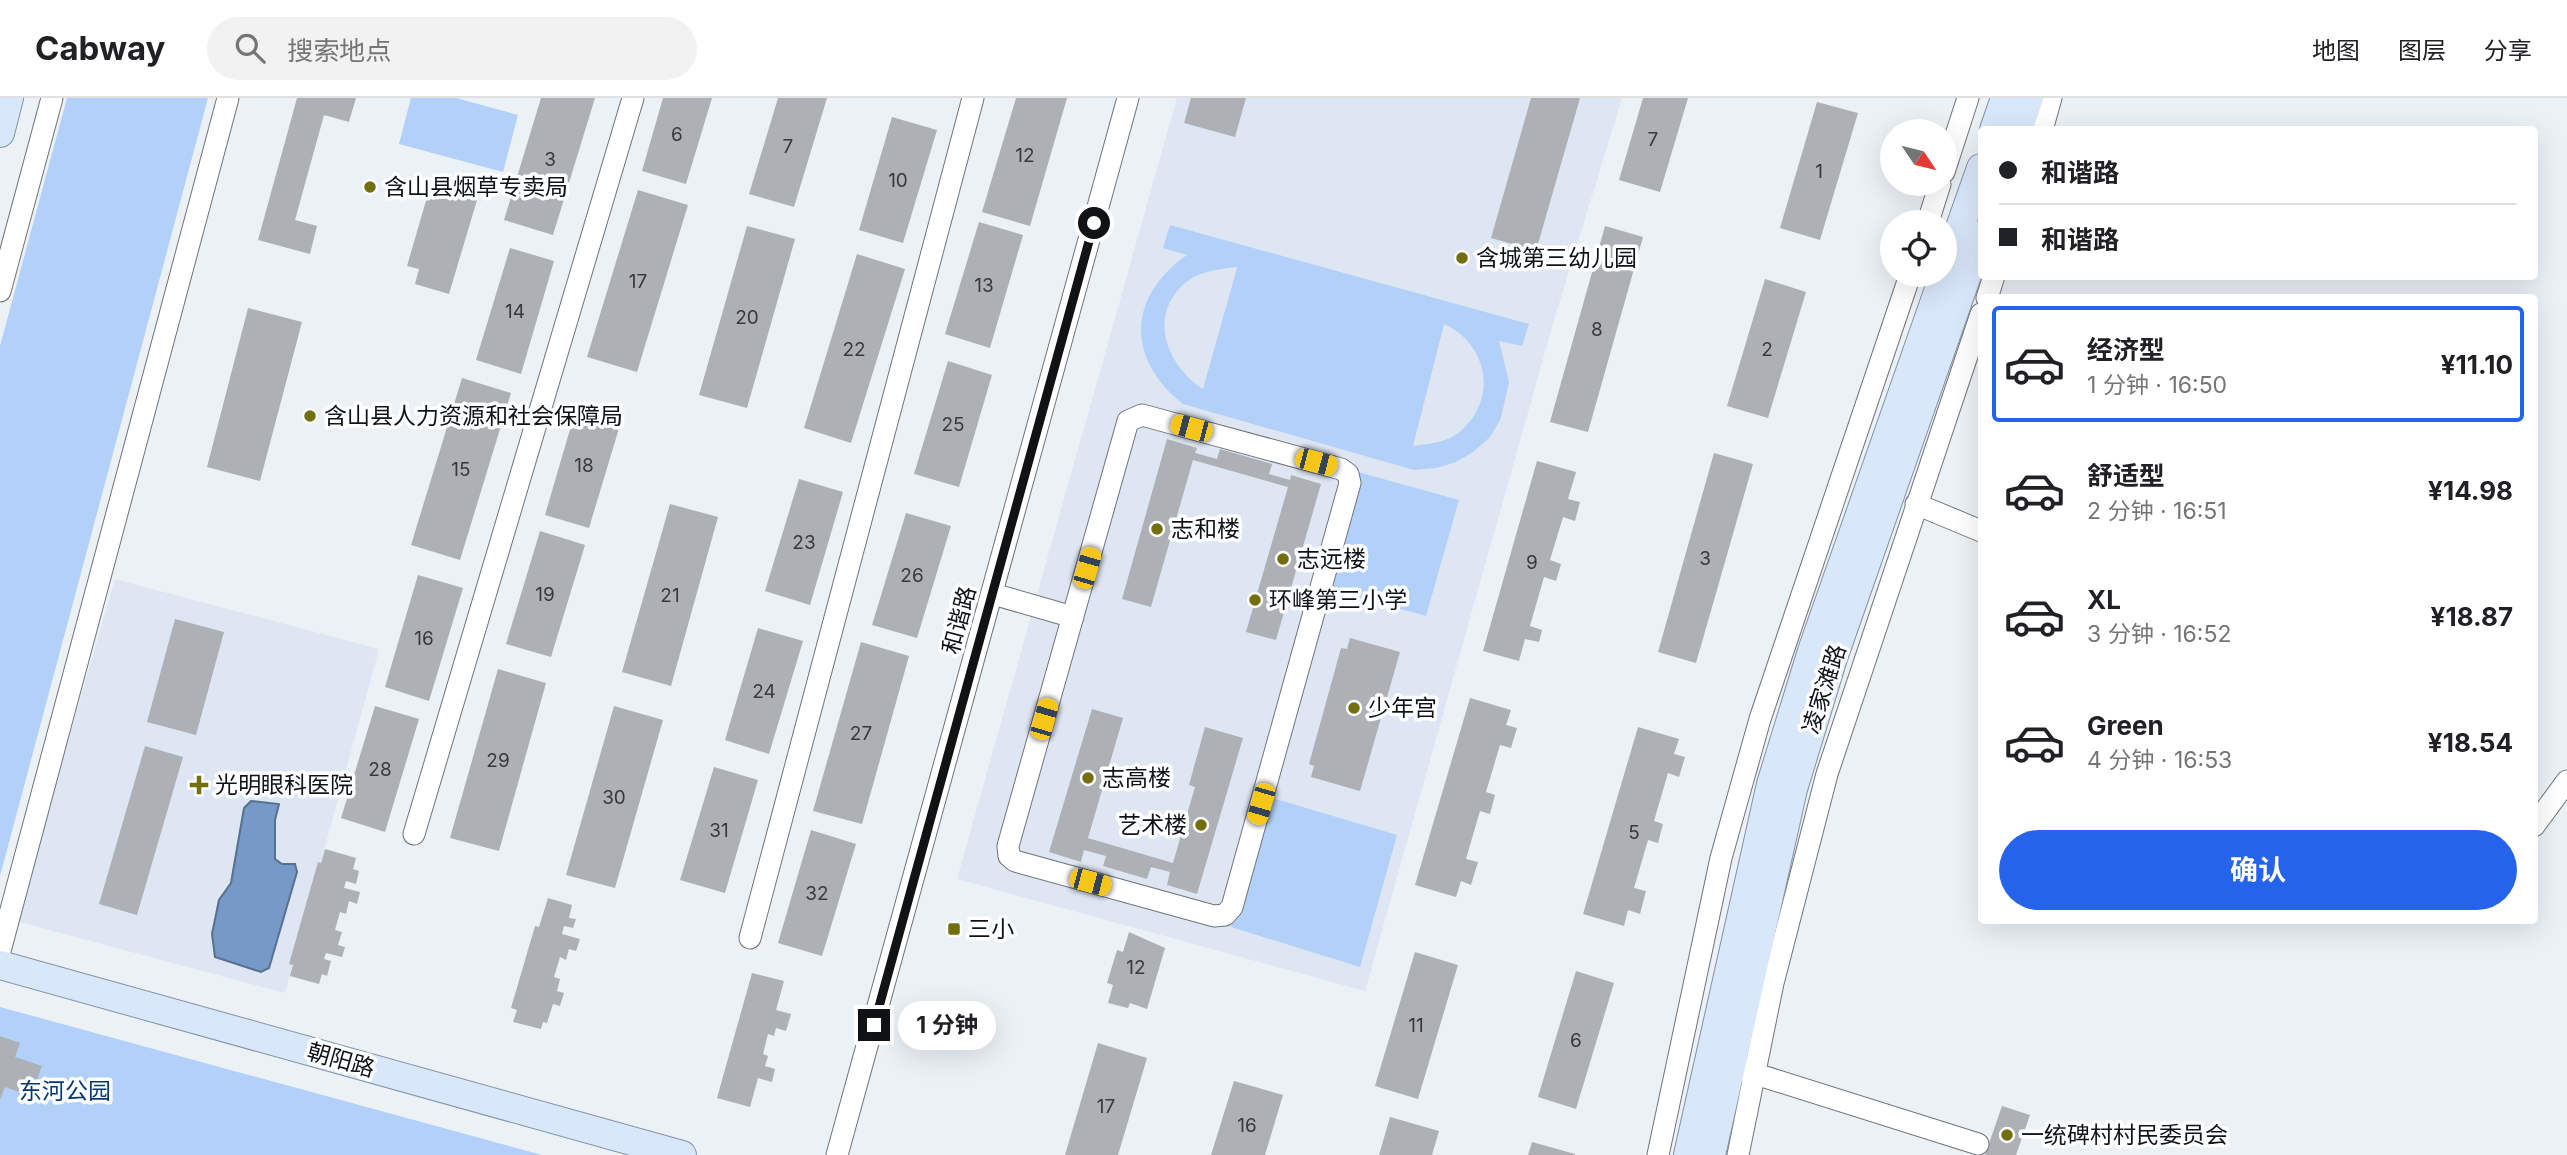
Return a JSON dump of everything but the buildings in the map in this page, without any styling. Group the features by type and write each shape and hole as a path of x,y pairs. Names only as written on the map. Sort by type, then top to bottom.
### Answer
{"main road":[{"path":"0,132 9,98"},
{"path":"1995,126 2005,98"},
{"path":"2019,126 2029,98"},
{"name":"凌家滩路","path":"1957,237 1978,177"},
{"name":"凌家滩路","path":"1711,1155 1743,1070 1793,789 1833,658 1978,244"},
{"name":"凌家滩路","path":"1688,1155 1771,783 1812,651 1939,287"},
{"name":"朝阳路","path":"0,965 682,1155"}],"street":[{"path":"0,291 52,98"},
{"path":"0,951 228,98"},
{"path":"414,835 633,98"},
{"path":"750,938 973,98"},
{"name":"和谐路","path":"837,1155 1128,98"},
{"path":"1957,132 1968,98"},
{"path":"2043,126 2051,98"},
{"path":"1658,1155 1721,858 1757,732 1906,287"},
{"path":"1738,1155 1743,1070 1773,983 1809,835 1978,323"},
{"path":"1136,416 1341,469 1348,474 1350,483 1257,817 1232,906 1225,915 1214,916 1015,861 1009,856 1008,846 1073,617 1128,421 1136,416"},
{"path":"1916,504 1978,530"},
{"path":"993,594 1073,617"},
{"path":"2538,821 2567,781"},
{"path":"1743,1070 1978,1144"}],"shaded area":[{"name":"环峰第三小学","path":"1177,98 1622,98 1554,320 1365,991 957,879"},
{"name":"光明眼科医院","path":"115,579 379,649 285,993 16,921"},
{"path":"251,801 279,804 275,820 275,859 282,864 295,864 297,872 269,968 261,972 215,957 212,934 219,900 231,883 244,808"}],"green space":[{"path":"67,98 208,98 0,876 0,346"},
{"path":"411,98 456,98 518,115 503,172 399,144"},
{"path":"1170,225 1529,324 1522,346 1499,341 1509,382 1501,418 1490,437 1473,452 1456,462 1436,468 1414,470 1183,404 1164,386 1151,368 1143,348 1141,328 1144,309 1153,290 1167,272 1187,255 1163,248","holes":["1237,268 1203,389 1190,379 1171,354 1166,340 1167,310 1173,296 1191,279 1210,271","1444,324 1470,343 1478,356 1484,385 1481,400 1475,415 1459,433 1440,442 1413,446"]},
{"path":"1358,472 1459,500 1426,616 1325,588"},
{"path":"1269,797 1397,835 1360,967 1231,927"},
{"name":"东河公园","path":"0,1007 542,1155 0,1155"}],"place":[{"name":"含山县烟草专卖局","path":"370,187"},
{"name":"含城第三幼儿园","path":"1462,258"},
{"name":"含山县人力资源和社会保障局","path":"310,416"},
{"name":"志和楼","path":"1157,529"},
{"name":"志远楼","path":"1283,559"},
{"name":"环峰第三小学","path":"1255,600"},
{"name":"少年宫","path":"1354,708"},
{"name":"志高楼","path":"1088,778"},
{"name":"光明眼科医院","path":"199,785"},
{"name":"艺术楼","path":"1201,825"},
{"name":"三小","path":"954,929"},
{"name":"一统碑村村民委员会","path":"2007,1135"}],"route":[{"path":"874,1025 1094,223"}]}
